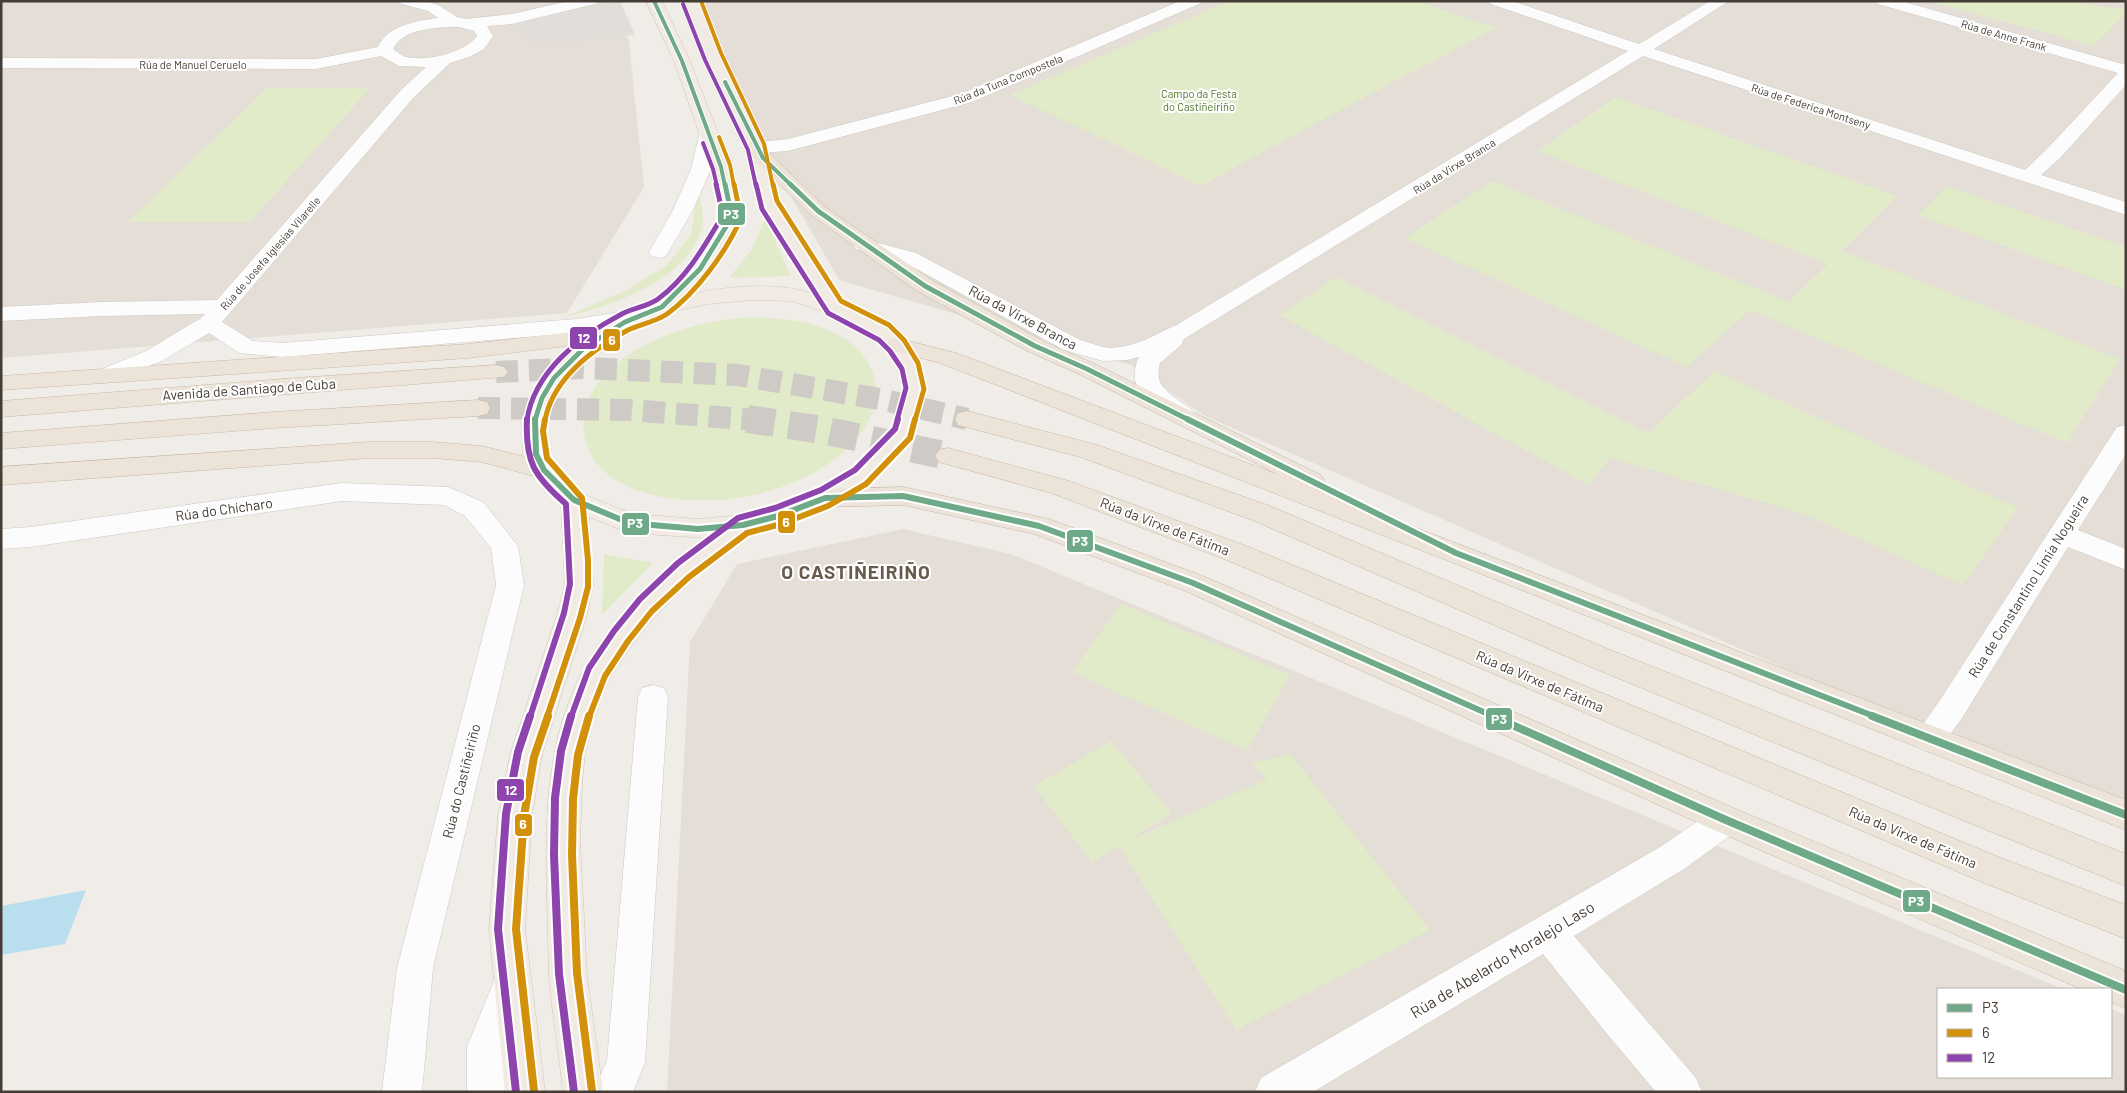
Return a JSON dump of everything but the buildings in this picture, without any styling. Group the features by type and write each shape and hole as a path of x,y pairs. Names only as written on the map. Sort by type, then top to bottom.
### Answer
{"highway":[{"path":"756,147 763,158 818,212 863,245 925,286 1035,346 1087,369 1456,553"},
{"path":"1,383 468,351 600,336"},
{"path":"897,346 948,358 1456,553 2126,815"},
{"name":"Avenida de Santiago de Cuba","path":"1,408 295,385 496,372"},
{"path":"1,441 274,420 478,408"},
{"path":"966,419 1088,451 1261,513 1597,657 2126,870"},
{"path":"1,476 370,450 432,450 482,454 544,470"},
{"name":"Rúa da Virxe de Fátima","path":"948,456 1060,486 1239,554 1966,859 2126,922"},
{"path":"825,498 903,496 1039,526 1193,583 1726,820 2126,990"}],"main road":[{"path":"654,1 682,61 722,167 732,217 700,269 662,307"},
{"path":"691,1 756,147 769,204 836,308"},
{"path":"753,293 795,295 836,308 871,325 897,346 910,366 915,388 903,433 860,477 825,498 778,516 743,525 698,529 629,523 574,500 544,470 536,454 534,422 542,398 554,378 584,348 600,336 639,316 662,307 708,297 753,293"},
{"path":"525,1092 511,982 507,929 515,815 526,755 572,615 579,585 574,500"},
{"path":"583,1092 568,974 562,854 564,798 569,753 582,709 597,672 621,636 646,605 683,570 743,525"}],"street":[{"path":"470,23 484,29 486,39 475,49 444,60 426,62 404,61 389,56 384,51 392,38 410,29 434,23 470,23 512,19 590,1"},
{"name":"Rúa da Tuna Compostela","path":"756,147 788,145 966,98 1194,1"},
{"name":"Rúa de Federica Montseny","path":"1496,1 2126,209"},
{"name":"Rúa da Virxe Branca","path":"863,245 909,257 1072,346 1103,354 1127,353 1149,346 1186,329 1364,222 1721,1"},
{"name":"Rúa de Anne Frank","path":"1883,1 2126,70"},
{"path":"409,2 433,8 453,22"},
{"path":"409,2 417,10 415,20 410,29"},
{"path":"486,34 512,19"},
{"name":"Rúa de Manuel Ceruelo","path":"1,63 316,64 384,51"},
{"name":"Rúa de Josefa Iglesias Vilarelle","path":"105,376 154,356 216,315 408,93 444,60"},
{"path":"404,61 410,71 408,93"},
{"path":"2028,177 2054,153 2126,74"},
{"path":"659,252 683,210 701,169 708,132"},
{"path":"1,314 102,309 216,315 247,348 282,350 576,326 639,316"},
{"name":"Rúa da Virxe Branca","path":"1186,329 1148,362 1147,381 1158,396 1190,420"},
{"name":"Rúa de Constantino Limia Nogueira","path":"1929,739 1951,709 2126,433"},
{"name":"Rúa do Chícharo","path":"1,539 31,537 342,492 448,496"},
{"name":"Rúa do Castiñeiriño","path":"402,1092 415,968 510,585 504,546 474,509 448,496"},
{"path":"2061,534 2126,560"},
{"path":"613,1092 626,1062 653,696"},
{"name":"Rúa de Abelardo Moralejo Laso","path":"1275,1092 1672,858 1726,820"},
{"path":"1548,932 1621,1022 1682,1092"},
{"path":"481,1088 486,1047 511,982"}],"shaded area":[{"path":"1,1 614,1 629,42 644,187 567,313 1,358"},
{"path":"620,1 635,35 539,44 512,26"},
{"path":"680,1 2126,1 2126,803 1895,716 1205,416 1131,365 839,280"},
{"path":"903,529 1011,554 2061,988 1937,988 1937,1078 2112,1078 2112,1009 2126,1015 2126,1092 667,1092 690,642 737,564"}],"green space":[{"name":"Campo da Festa do Castiñeiriño","path":"1229,1 1418,1 1496,28 1201,186 1010,95"},
{"path":"1927,1 2065,1 2126,10 2126,13 2094,46"},
{"path":"267,88 370,88 250,222 128,222"},
{"path":"1616,97 1897,196 1842,251 2120,359 2067,443 1750,310 1687,367 1405,238 1492,181 1789,302 1828,264 1537,151"},
{"path":"1947,186 2126,247 2126,290 1918,215"},
{"path":"698,189 703,224 694,247 681,263 664,277 624,298 562,318 627,290 667,265 691,235"},
{"path":"765,219 791,276 729,278 752,249"},
{"path":"1336,277 1648,433 1715,371 2018,508 1963,585 1801,513 1610,458 1589,485 1279,315"},
{"path":"739,318 776,319 815,325 833,332 850,342 863,355 872,371 876,388 876,399 871,416 860,435 845,451 827,465 806,477 784,486 739,498 700,501 661,497 624,485 608,475 596,462 587,445 583,427 584,415 590,397 601,379 634,351 654,340 697,325"},
{"path":"604,554 653,563 602,615"},
{"path":"1121,604 1290,675 1247,751 1072,672"},
{"path":"1111,741 1172,814 1124,843 1267,779 1252,763 1290,754 1430,930 1236,1030 1119,846 1092,863 1034,786"}],"water":[{"path":"86,890 65,944 1,955 1,906"}],"tunnel":[{"path":"496,372 582,368 738,375 880,399 967,419"},
{"path":"478,408 630,410 750,419"},
{"path":"750,419 757,420"},
{"path":"750,419 823,430 948,456"}],"transit line":[{"name":"P3","path":"654,1 682,61 721,167 732,217 700,269 662,307 625,322 584,348 554,378 542,398 534,422 536,454 544,470 574,500 629,523 698,529 743,525 778,516 825,498 903,496 1039,526 1193,583 1726,820 2126,990"},
{"name":"6","path":"592,1091 577,973 572,855 573,799 578,755 590,712 605,676 628,641 652,611 689,577 747,533 781,524 828,506 866,484 910,438 924,389 918,363 904,340 889,325 841,301 777,201 764,144 721,53 701,1"},
{"name":"12","path":"574,1092 559,974 554,855 555,798 561,751 574,707 589,668 614,631 640,599 678,563 738,518 775,508 821,490 855,470 895,429 906,388 902,369 890,351 879,340 828,313 762,209 748,150 705,60 683,4"},
{"name":"P3","path":"725,82 763,158 818,211 925,286 1035,346 1087,369 1456,553 2126,815"},
{"name":"6","path":"534,1091 516,929 524,816 534,757 580,618 588,587 588,560 582,498 573,486 551,465 545,451 543,431 547,412 555,394 580,363 613,339 634,328 659,319 677,306 701,280 728,241 741,218 730,165 719,137"},
{"name":"12","path":"516,1092 498,929 506,814 518,752 564,613 570,584 566,504 536,474 526,443 527,417 533,398 542,381 569,350 602,325 619,315 658,299 678,281 702,249 723,215 713,169 703,143"}],"district":[{"name":"O CASTIÑEIRIÑO","path":"856,571"}]}
